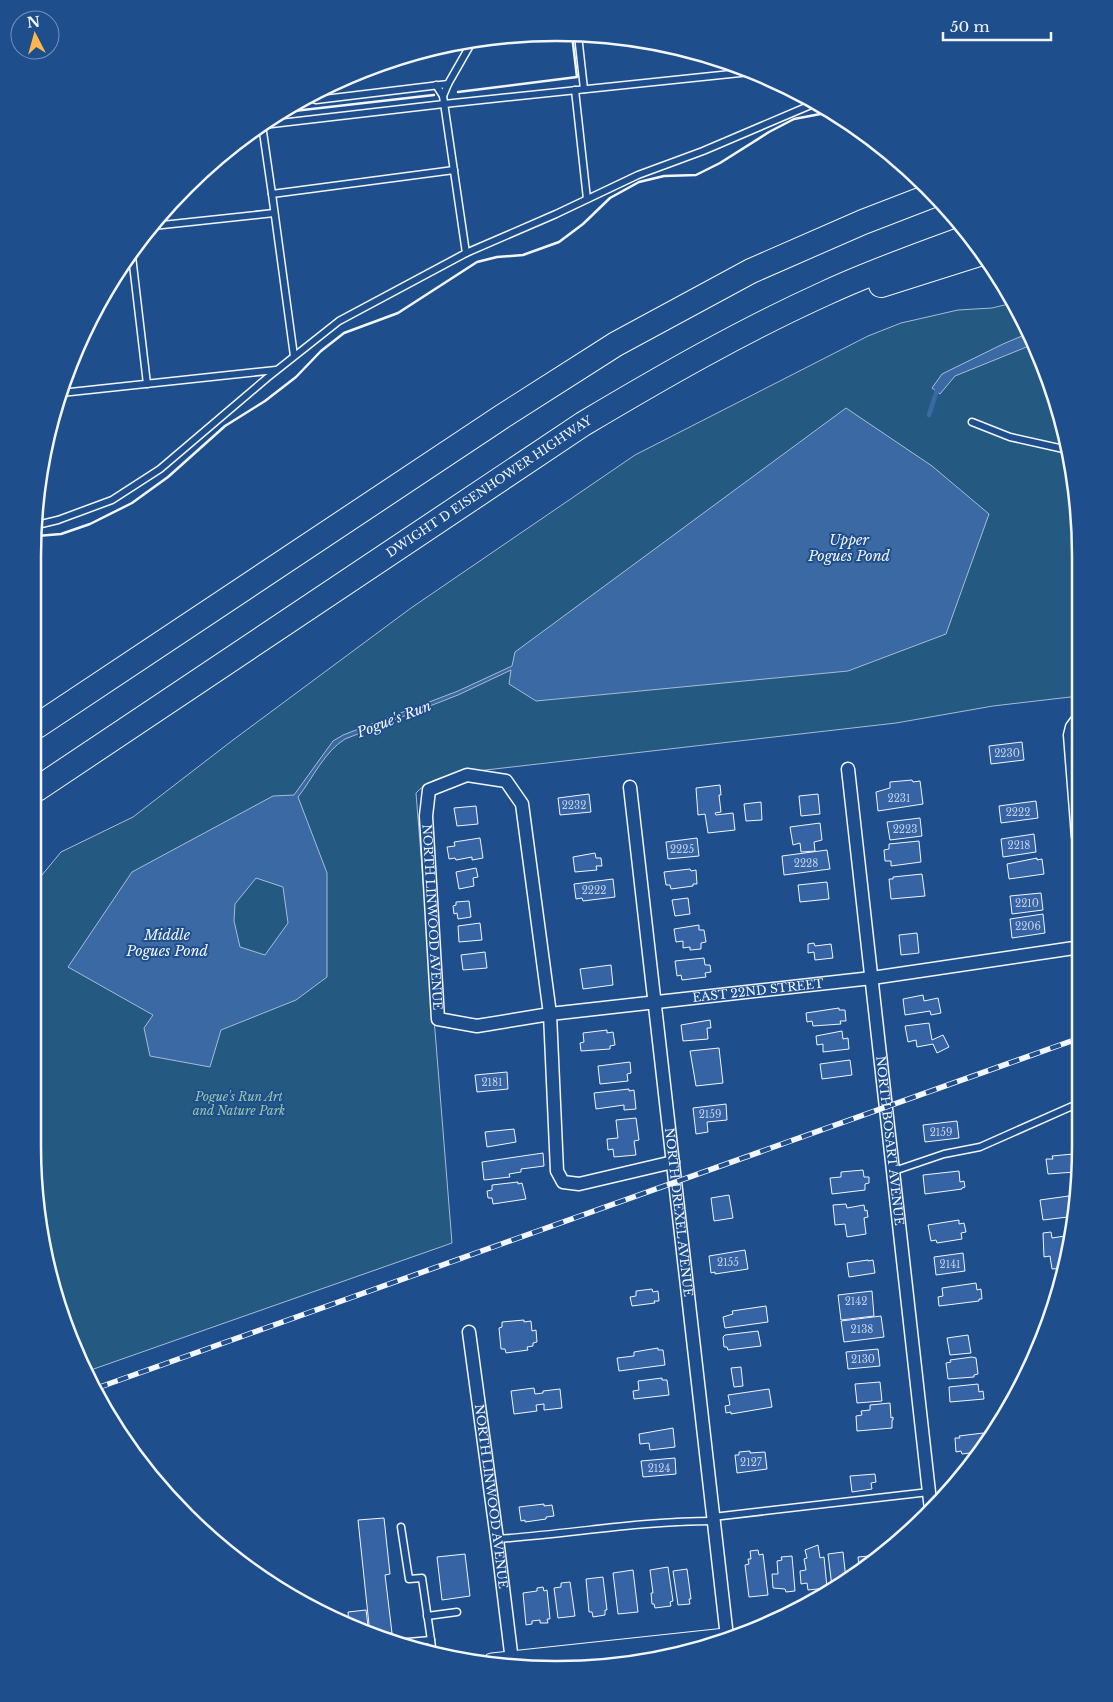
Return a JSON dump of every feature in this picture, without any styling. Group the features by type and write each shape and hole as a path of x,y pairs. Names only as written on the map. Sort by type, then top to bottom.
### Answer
{"highway":[{"path":"41,723 495,421 609,348 751,271 863,222 926,198"},
{"name":"DWIGHT D EISENHOWER HIGHWAY","path":"41,786 583,424 640,389 744,333 852,282 962,239"},
{"path":"744,333 896,280 974,255"}],"main road":[{"path":"610,1658 675,1647"},
{"path":"537,1660 598,1659"}],"street":[{"path":"1072,727 1070,736 1072,761"},
{"name":"NORTH BOSART AVENUE","path":"848,769 930,1500"},
{"name":"NORTH LINWOOD AVENUE","path":"438,1019 426,816 429,790 467,775 506,781 522,804 550,1014"},
{"name":"NORTH DREXEL AVENUE","path":"630,787 725,1632"},
{"name":"EAST 22ND STREET","path":"438,1019 477,1026 550,1014 872,978 1072,948"},
{"path":"550,1014 557,1171 564,1182 579,1184 673,1162"},
{"name":"NORTH LINWOOD AVENUE","path":"469,1332 512,1659"}],"lane":[{"path":"579,42 584,89"},
{"path":"443,96 468,49"},
{"path":"278,123 735,74"},
{"path":"318,100 448,84"},
{"path":"436,85 443,96 466,253"},
{"path":"575,90 587,199"},
{"path":"42,524 58,520 112,500 160,469 339,320 466,253 638,175 703,151 807,107"},
{"path":"263,133 294,356"},
{"path":"272,194 454,170"},
{"path":"163,225 274,213"},
{"path":"133,263 147,384"},
{"path":"69,392 277,370"},
{"path":"972,422 1010,437 1060,448"},
{"path":"894,1170 944,1154 980,1147 1072,1106"},
{"path":"497,1539 713,1519 929,1492"},
{"path":"401,1527 409,1579 422,1578 432,1645"},
{"path":"428,1616 457,1612"},
{"path":"417,1641 431,1640"}],"green space":[{"name":"Pogue's Run Art and Nature Park","path":"1006,305 1019,329 1033,359 1044,391 1062,456 1071,523 1072,697 993,706 896,723 469,772 437,779 422,787 416,793 452,1243 92,1369 80,1343 59,1279 51,1246 42,1179 41,876 61,852 133,817 411,608 635,455 868,336 901,323 958,310 992,308"}],"water":[{"path":"1022,336 1027,347 955,376 940,394 932,388 942,374"},
{"name":"Upper Pogues Pond","path":"846,408 932,466 989,514 946,634 848,671 536,701 509,684 511,670 458,695 345,739 325,758 298,797 327,873 327,977 296,1000 221,1030 210,1067 150,1056 144,1028 153,1015 68,967 132,872 273,796 294,795 333,741 343,735 458,691 512,666 515,652","holes":["256,878 283,887 288,923 265,955 240,947 234,921 235,904"]}],"building":[{"path":"1022,742 1024,760 991,764 989,746"},
{"path":"912,780 913,782 920,781 923,804 878,811 876,792 890,788 890,782"},
{"path":"720,785 721,812 715,813 716,815 733,813 735,830 708,833 705,814 698,815 696,788"},
{"path":"589,794 591,812 560,815 558,798"},
{"path":"818,794 820,814 801,816 799,796"},
{"path":"1036,801 1038,818 1001,823 999,806"},
{"path":"761,802 762,820 746,821 744,804"},
{"path":"476,806 478,824 457,826 454,808"},
{"path":"920,818 922,836 890,840 887,822"},
{"path":"820,823 822,840 814,842 815,851 801,852 800,843 793,845 790,827"},
{"path":"1034,834 1036,852 1003,857 1001,839"},
{"path":"480,838 483,858 472,860 472,857 456,860 455,858 449,859 447,847 455,846 454,842"},
{"path":"697,838 699,856 668,859 666,842"},
{"path":"919,841 921,862 891,866 891,861 885,861 884,850 889,849 889,844"},
{"path":"827,850 830,869 784,875 782,856"},
{"path":"595,853 596,858 601,858 602,866 596,866 597,870 575,872 573,857"},
{"path":"1037,858 1037,860 1042,859 1044,874 1009,879 1007,864"},
{"path":"476,868 478,877 473,878 474,886 459,889 456,872"},
{"path":"690,869 691,871 696,870 697,884 671,889 670,885 666,885 664,872"},
{"path":"922,874 925,896 891,899 889,879"},
{"path":"613,879 615,897 583,901 582,898 576,899 574,884"},
{"path":"827,882 829,899 800,902 798,885"},
{"path":"1041,893 1043,910 1012,914 1010,896"},
{"path":"688,898 690,914 675,916 672,900"},
{"path":"469,901 471,917 458,919 457,913 454,914 453,906 456,905 456,902"},
{"path":"1043,914 1045,933 1012,938 1010,919"},
{"path":"480,923 482,940 459,942 458,926"},
{"path":"699,925 699,930 704,930 706,942 701,943 701,949 690,950 690,947 683,948 683,941 676,942 674,929"},
{"path":"917,933 919,953 901,955 899,935"},
{"path":"814,943 815,946 831,944 833,958 815,960 814,952 808,953 808,944"},
{"path":"485,952 487,968 463,970 461,955"},
{"path":"704,958 705,965 710,965 711,972 705,973 706,977 682,980 681,975 677,976 675,961"},
{"path":"611,965 613,985 583,989 580,969"},
{"path":"923,995 924,1001 938,998 941,1013 931,1015 930,1011 905,1015 903,999"},
{"path":"839,1008 839,1010 845,1010 846,1021 840,1021 841,1024 813,1026 812,1021 807,1022 806,1013"},
{"path":"710,1020 711,1028 707,1028 708,1039 683,1041 681,1025"},
{"path":"929,1023 932,1040 943,1035 949,1047 937,1053 933,1044 917,1047 916,1040 908,1042 905,1026"},
{"path":"607,1030 607,1033 613,1032 615,1045 610,1046 610,1049 581,1051 580,1043 584,1042 583,1033"},
{"path":"842,1031 843,1039 848,1038 849,1049 823,1052 823,1044 817,1045 816,1036"},
{"path":"719,1048 723,1083 696,1086 690,1051"},
{"path":"850,1060 852,1075 822,1079 820,1064"},
{"path":"630,1062 631,1073 627,1074 628,1081 600,1084 598,1066"},
{"path":"507,1072 508,1089 477,1092 475,1075"},
{"path":"629,1089 629,1091 634,1090 636,1109 624,1110 624,1105 596,1109 594,1093"},
{"path":"726,1104 727,1120 707,1122 708,1132 696,1134 693,1108"},
{"path":"636,1118 639,1140 634,1141 636,1155 614,1157 613,1149 608,1150 607,1139 618,1138 616,1120"},
{"path":"957,1121 959,1138 925,1142 923,1125"},
{"path":"514,1129 516,1142 487,1147 485,1132"},
{"path":"543,1153 544,1166 521,1169 521,1172 509,1174 510,1177 484,1180 482,1162"},
{"path":"1072,1154 1071,1172 1048,1174 1046,1159 1053,1159 1052,1156"},
{"path":"863,1170 864,1177 869,1177 869,1183 865,1184 865,1190 832,1194 830,1178 841,1177 841,1172"},
{"path":"959,1171 960,1182 964,1181 965,1187 925,1194 923,1175"},
{"path":"518,1182 518,1184 522,1183 526,1199 493,1204 492,1198 488,1198 487,1191 492,1190 492,1185"},
{"path":"729,1195 733,1218 714,1221 711,1198"},
{"path":"1069,1196 1066,1217 1043,1220 1040,1200"},
{"path":"846,1204 847,1208 864,1205 868,1217 864,1218 866,1234 847,1237 845,1224 835,1225 833,1205"},
{"path":"959,1220 959,1224 964,1223 966,1232 961,1233 962,1239 937,1243 936,1240 931,1241 928,1225"},
{"path":"1051,1232 1052,1238 1063,1236 1057,1269 1052,1269 1050,1256 1044,1257 1043,1233"},
{"path":"745,1250 748,1269 711,1273 709,1256"},
{"path":"963,1253 965,1271 936,1275 934,1257"},
{"path":"873,1260 875,1273 849,1277 847,1263"},
{"path":"976,1283 977,1290 981,1289 982,1299 979,1299 979,1301 939,1306 938,1297 943,1296 942,1288"},
{"path":"652,1289 653,1292 658,1291 659,1301 632,1306 630,1297 636,1296 636,1291"},
{"path":"872,1291 874,1316 841,1320 838,1295"},
{"path":"766,1306 768,1322 725,1328 723,1317 733,1314 732,1311"},
{"path":"881,1316 884,1337 844,1342 841,1321"},
{"path":"524,1320 524,1322 531,1321 532,1331 536,1330 537,1342 533,1343 533,1346 527,1347 528,1350 506,1353 505,1349 501,1349 499,1328 502,1327 502,1322"},
{"path":"758,1331 761,1346 728,1350 727,1347 724,1347 723,1337 725,1335"},
{"path":"968,1335 971,1353 950,1355 947,1338"},
{"path":"658,1348 658,1350 663,1350 665,1365 619,1371 617,1358 634,1356 634,1352"},
{"path":"878,1349 880,1366 848,1369 846,1352"},
{"path":"976,1358 978,1374 974,1375 974,1377 948,1379 946,1363 951,1362 950,1360"},
{"path":"741,1367 743,1386 734,1387 731,1368"},
{"path":"662,1378 662,1380 667,1380 669,1395 634,1399 633,1391 639,1390 638,1381"},
{"path":"880,1382 882,1401 857,1403 855,1384"},
{"path":"978,1384 979,1392 983,1391 984,1399 950,1402 949,1387"},
{"path":"534,1388 535,1394 560,1389 562,1408 544,1410 544,1404 536,1405 537,1411 514,1414 511,1391"},
{"path":"769,1389 772,1407 731,1414 731,1412 726,1413 725,1406 730,1405 728,1395"},
{"path":"890,1403 891,1418 893,1417 892,1428 857,1431 856,1416 862,1415 861,1411 870,1410 870,1405"},
{"path":"673,1428 675,1447 650,1450 649,1443 640,1444 639,1434"},
{"path":"984,1434 969,1453 962,1454 961,1451 956,1452 955,1438 960,1438 959,1436"},
{"path":"750,1451 750,1453 765,1452 767,1469 737,1473 735,1455 739,1455 739,1452"},
{"path":"675,1458 676,1474 643,1477 641,1461"},
{"path":"875,1474 876,1482 871,1483 872,1489 852,1492 850,1476"},
{"path":"544,1504 544,1506 552,1505 554,1516 546,1517 546,1519 521,1521 519,1507"},
{"path":"384,1518 390,1574 385,1575 392,1633 369,1625 358,1520"},
{"path":"818,1545 820,1558 824,1557 827,1584 819,1589 808,1590 807,1583 801,1584 800,1571 806,1570 804,1559 807,1558 805,1550"},
{"path":"758,1550 759,1555 763,1554 768,1595 749,1597 745,1565 749,1564 748,1559 751,1559 750,1551"},
{"path":"843,1552 845,1572 831,1581 828,1554"},
{"path":"465,1554 470,1596 442,1600 437,1557"},
{"path":"792,1556 795,1591 786,1592 785,1589 773,1588 772,1574 778,1574 777,1561 782,1560 781,1557"},
{"path":"867,1556 859,1562 858,1557"},
{"path":"668,1567 673,1601 670,1602 671,1606 655,1608 654,1604 652,1604 651,1593 653,1593 650,1570"},
{"path":"687,1569 690,1604 678,1605 673,1571"},
{"path":"633,1570 638,1612 618,1614 613,1573"},
{"path":"603,1577 607,1610 605,1610 605,1615 593,1617 592,1612 589,1612 586,1579"},
{"path":"570,1582 575,1616 558,1618 554,1588 561,1587 561,1583"},
{"path":"543,1587 544,1591 547,1590 550,1619 547,1619 548,1623 540,1623 540,1620 532,1621 532,1624 526,1625 523,1593 537,1591 537,1588"},
{"path":"366,1610 368,1625 348,1617 348,1612"}],"waterway":[{"path":"929,415 937,390 940,387"}],"railway":[{"path":"101,1387 1072,1041"}],"wall":[{"path":"458,92 577,77 573,41"},
{"path":"298,111 434,95"},
{"path":"42,536 61,534 90,524 132,503 168,477 225,426 265,401 296,377 321,351 344,333 398,313 477,262 497,257 523,255 559,242 583,224 610,198 639,182 664,176 696,175 794,119 820,114"}],"water label":[{"name":"Pogue's Run","path":"394,719"},
{"name":"Middle Pogues Pond","path":"167,944"}]}
